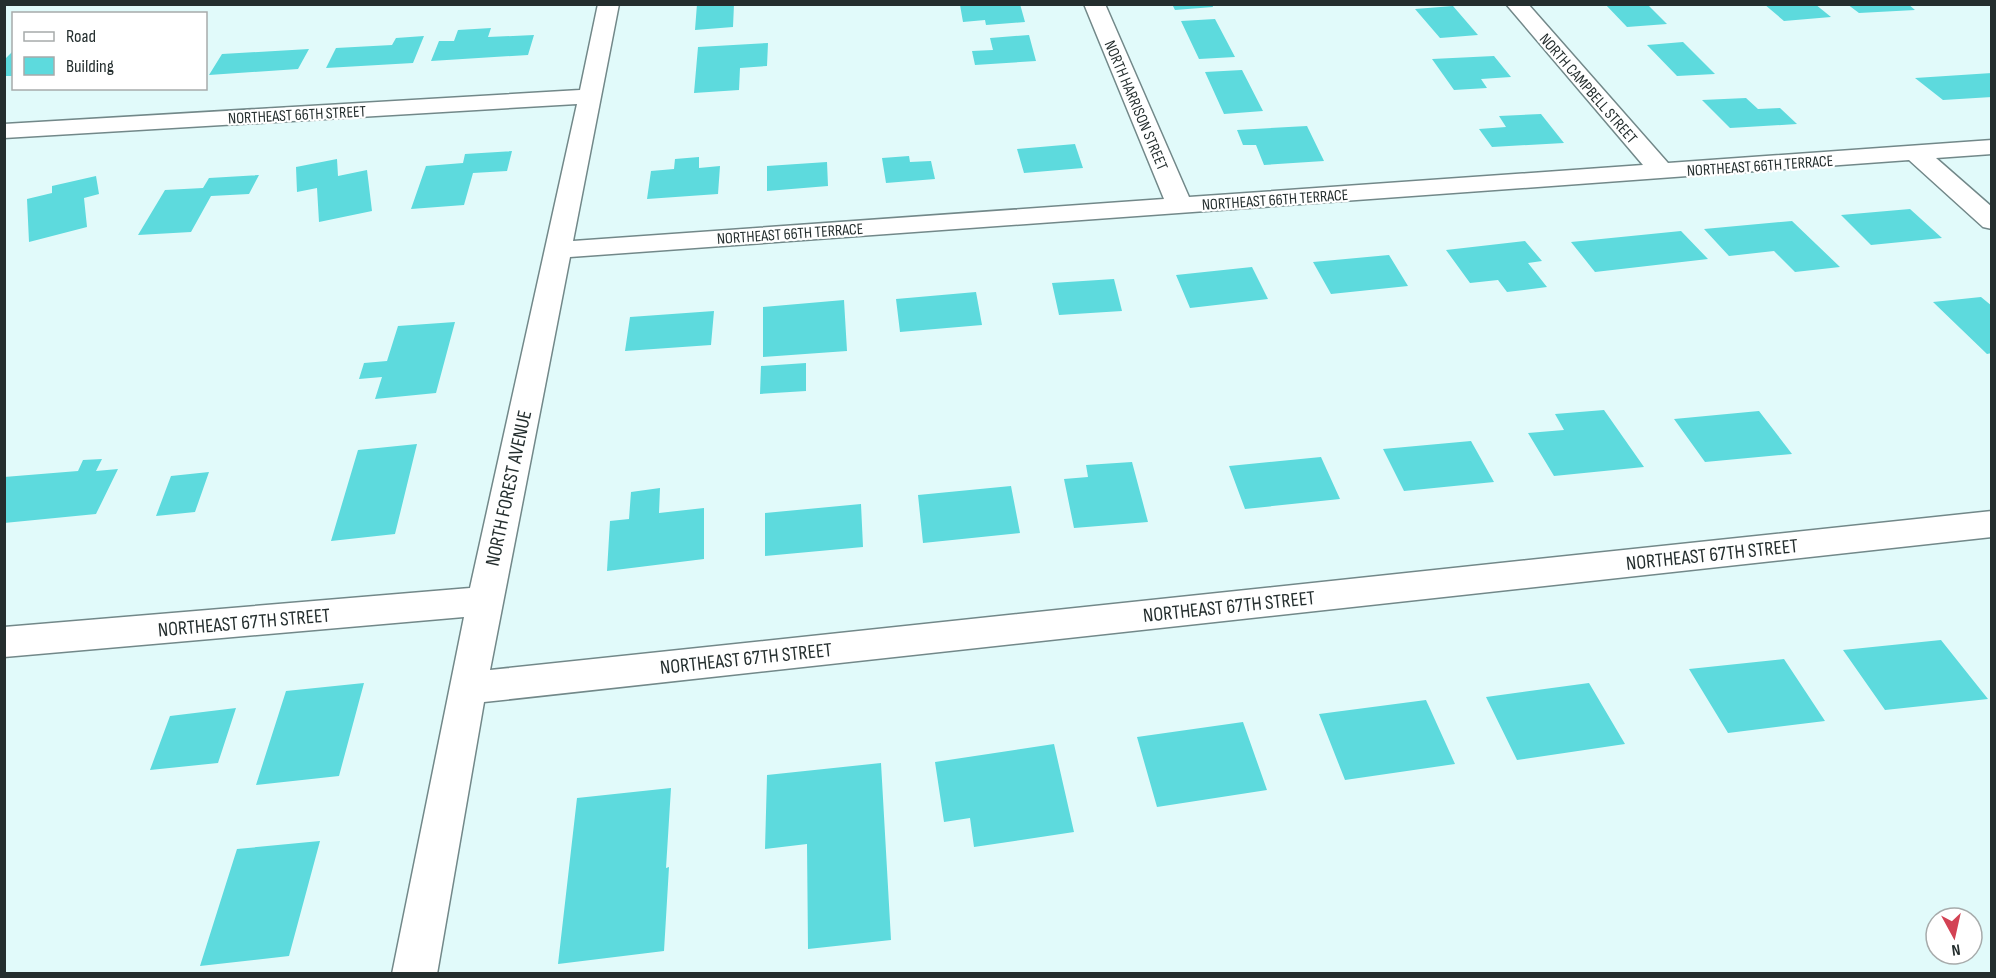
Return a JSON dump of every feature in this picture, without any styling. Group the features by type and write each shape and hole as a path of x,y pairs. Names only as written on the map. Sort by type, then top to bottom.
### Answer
{"street":[{"name":"NORTH FOREST AVENUE","path":"414,974 466,688 609,4"},
{"name":"NORTH HARRISON STREET","path":"1094,4 1180,206"},
{"name":"NORTH CAMPBELL STREET","path":"1516,4 1663,172"},
{"name":"NORTHEAST 66TH STREET","path":"4,131 590,96"},
{"name":"NORTHEAST 66TH TERRACE","path":"558,250 1992,147"},
{"path":"1916,154 1992,221"},
{"name":"NORTHEAST 67TH STREET","path":"466,688 1992,524"},
{"name":"NORTHEAST 67TH STREET","path":"4,642 484,601"}],"building":[{"path":"697,4 734,4 733,27 695,30"},
{"path":"1020,4 1025,22 986,25 985,20 963,22 960,5"},
{"path":"1172,4 1212,4 1213,7 1175,10"},
{"path":"1605,4 1647,4 1667,24 1627,27"},
{"path":"1764,4 1815,4 1831,17 1784,21"},
{"path":"1847,4 1908,4 1915,10 1859,13"},
{"path":"1453,6 1478,35 1440,38 1415,9"},
{"path":"1215,19 1235,57 1199,59 1181,21"},
{"path":"491,28 488,37 534,35 528,55 431,61 439,41 454,41 458,30"},
{"path":"1029,35 1036,61 975,65 972,51 993,50 990,38"},
{"path":"424,36 413,63 326,68 336,48 392,45 396,38"},
{"path":"1683,42 1715,74 1677,76 1647,45"},
{"path":"768,43 767,66 740,68 739,90 694,93 698,47"},
{"path":"309,49 298,69 209,75 222,54"},
{"path":"12,52 12,76 4,76 4,60"},
{"path":"1494,56 1511,77 1481,79 1487,88 1454,90 1432,59"},
{"path":"1242,70 1263,111 1224,114 1205,72"},
{"path":"1992,73 1992,97 1943,100 1915,78"},
{"path":"1746,98 1758,109 1780,108 1797,124 1730,128 1702,100"},
{"path":"1541,114 1564,143 1492,147 1479,129 1506,127 1499,116"},
{"path":"1307,126 1324,161 1264,165 1256,145 1243,145 1237,130"},
{"path":"1075,144 1083,168 1024,173 1017,149"},
{"path":"512,151 507,171 473,173 464,205 411,209 426,166 463,163 465,154"},
{"path":"909,156 910,162 931,161 935,179 886,183 882,158"},
{"path":"699,157 699,168 720,166 718,194 647,199 651,171 674,169 675,159"},
{"path":"337,159 338,176 367,170 372,211 319,222 317,188 297,192 296,167"},
{"path":"827,162 828,186 767,191 767,166"},
{"path":"259,175 249,194 211,196 191,232 138,235 165,190 203,188 209,178"},
{"path":"96,176 99,194 84,198 87,227 29,242 27,199 52,193 52,186"},
{"path":"1910,209 1942,238 1871,245 1841,215"},
{"path":"1792,221 1840,267 1795,272 1774,251 1729,256 1704,229"},
{"path":"1681,231 1708,259 1595,272 1571,242"},
{"path":"1525,241 1542,261 1528,263 1547,287 1507,292 1498,280 1470,283 1446,250"},
{"path":"1389,255 1408,286 1331,294 1313,262"},
{"path":"1252,267 1268,299 1190,308 1176,275"},
{"path":"1114,279 1122,311 1059,315 1052,283"},
{"path":"976,292 982,325 900,332 896,299"},
{"path":"1981,297 1992,306 1992,353 1987,354 1933,302"},
{"path":"844,300 847,351 763,357 763,307"},
{"path":"714,311 711,345 625,351 630,317"},
{"path":"455,322 436,393 375,399 382,377 359,379 364,363 387,361 398,326"},
{"path":"806,363 806,391 760,394 761,366"},
{"path":"1604,410 1644,467 1554,476 1528,433 1564,430 1555,414"},
{"path":"1759,411 1792,454 1705,462 1674,419"},
{"path":"1471,441 1494,482 1404,491 1383,449"},
{"path":"417,444 395,534 331,541 358,450"},
{"path":"1321,457 1340,499 1245,509 1229,466"},
{"path":"102,459 96,471 118,469 96,514 4,523 4,477 78,471 83,460"},
{"path":"1132,462 1148,522 1074,528 1064,479 1088,477 1086,465"},
{"path":"209,472 195,512 156,516 171,476"},
{"path":"1011,486 1020,533 923,543 918,495"},
{"path":"660,488 659,513 704,508 704,559 607,571 610,521 629,519 631,492"},
{"path":"861,504 863,547 765,556 765,513"},
{"path":"1941,640 1988,699 1885,710 1843,650"},
{"path":"1784,659 1825,721 1728,733 1689,669"},
{"path":"364,683 339,776 256,785 286,691"},
{"path":"1589,683 1625,744 1517,760 1486,697"},
{"path":"1426,700 1455,764 1345,780 1319,714"},
{"path":"236,708 218,763 150,770 170,716"},
{"path":"1243,722 1267,790 1157,807 1137,737"},
{"path":"1054,744 1074,832 974,847 970,818 944,822 935,762"},
{"path":"881,763 891,940 808,949 807,844 765,849 767,775"},
{"path":"671,788 664,951 558,964 577,798"},
{"path":"320,841 289,956 200,966 237,849"}]}
